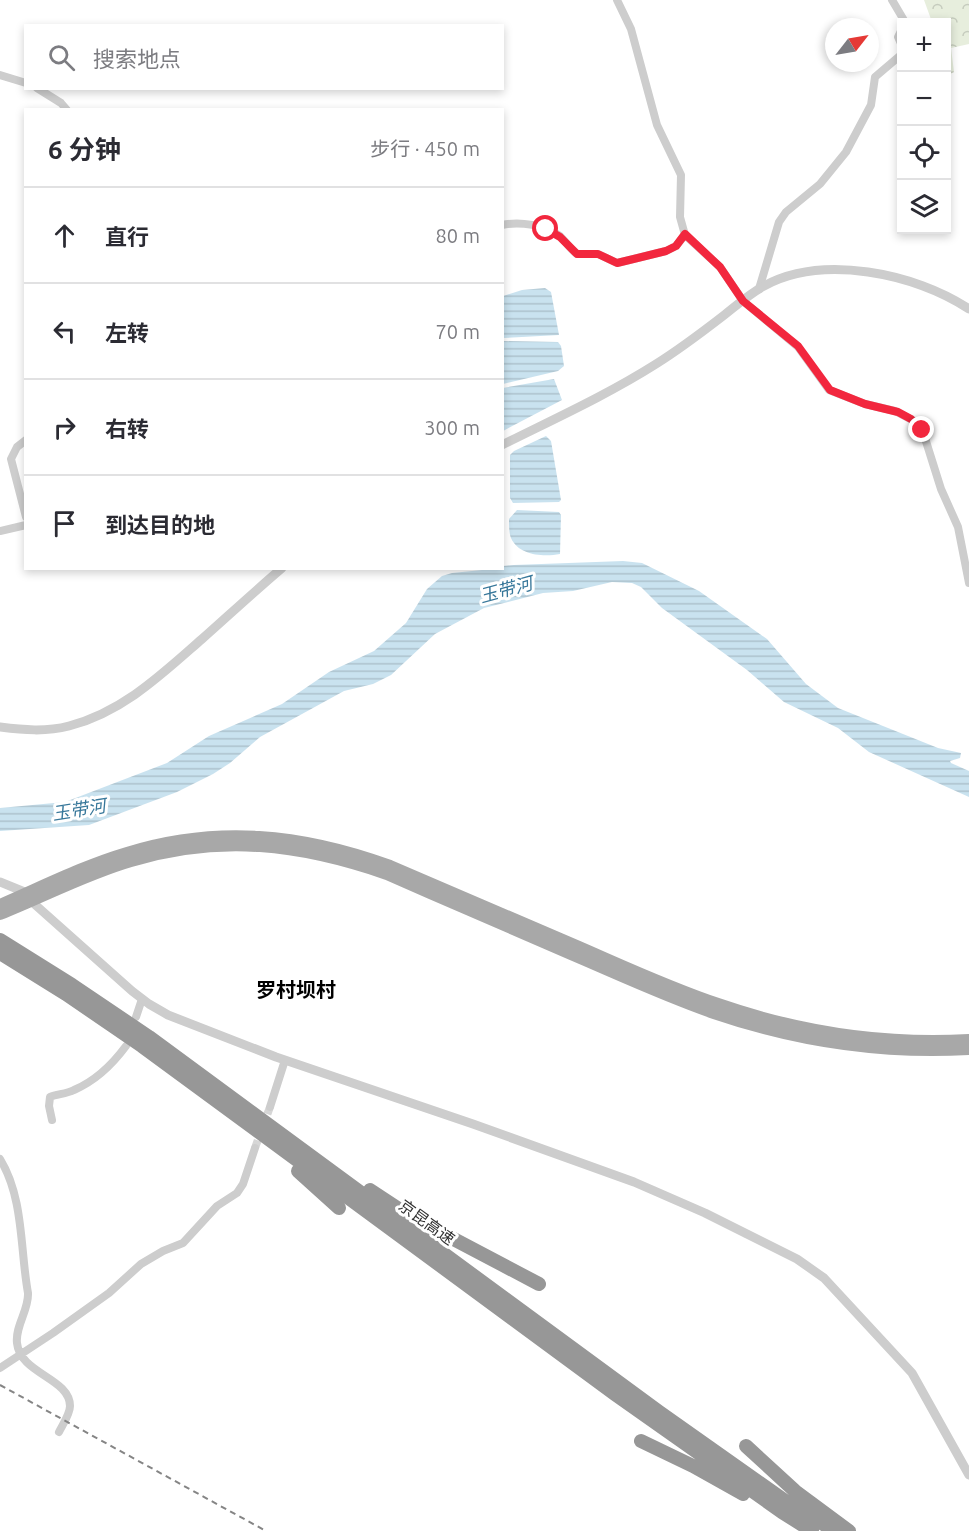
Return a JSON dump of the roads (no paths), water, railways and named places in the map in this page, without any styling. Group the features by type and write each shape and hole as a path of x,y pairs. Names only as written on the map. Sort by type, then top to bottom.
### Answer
{"highway":[{"name":"京昆高速","path":"0,940 149,1037 668,1418 788,1503 834,1531"},
{"name":"京昆高速","path":"0,953 66,994 142,1046 615,1394 787,1516 812,1531"},
{"path":"195,1085 339,1208"},
{"path":"242,1107 408,1215 539,1284"},
{"path":"641,1440 787,1516"},
{"path":"746,1446 795,1491 849,1531"}],"main road":[{"path":"3,908 112,858 155,845 239,835 294,840 350,853 390,866 657,981 726,1007 833,1034 898,1041 969,1040"},
{"path":"29,897 115,866 157,854 239,844 292,848 348,861 387,874 654,989 723,1016 808,1038 862,1047 932,1051 969,1049"}],"street":[{"path":"617,0 631,30 657,125 681,175 680,218 685,234 720,267 743,301 798,346 830,390 865,404 898,412 916,422 924,435 941,489 958,527 969,583"},
{"path":"892,0 903,18"},
{"path":"759,289 779,222 786,213 820,184 846,152 871,105 875,77 897,58"},
{"path":"0,75 24,83"},
{"path":"41,90 55,98 65,108"},
{"path":"504,225 523,224 546,229 560,237 577,254 598,254 617,263 666,251 676,246 685,234"},
{"path":"504,444 654,366 759,289 777,280 803,272 854,271 879,275 914,284 947,297 969,309"},
{"path":"24,441 16,447 11,459 24,509"},
{"path":"0,531 24,525"},
{"path":"0,727 54,729 86,720 119,706 148,686 280,570"},
{"path":"0,882 29,897 92,957 142,999 168,1015 285,1060 634,1182 705,1213 797,1259 824,1278 912,1373 969,1475"},
{"path":"136,1017 142,999"},
{"path":"52,1120 48,1104 50,1097 76,1089 96,1077 114,1062 126,1046"},
{"path":"270,1107 285,1060"},
{"path":"0,1368 99,1300 141,1264 183,1243 217,1206 237,1194 243,1184 255,1148"},
{"path":"0,1159 7,1171 14,1194 28,1293 28,1302 17,1340 26,1364 58,1385 67,1396 70,1408 59,1432"}],"water":[{"path":"545,288 551,292 559,335 504,338 504,296 522,290"},
{"path":"504,341 558,342 561,346 564,366 558,371 504,384"},
{"path":"554,379 562,400 504,430 504,388"},
{"path":"546,436 551,441 561,500 559,502 513,503 510,498 510,455"},
{"path":"517,510 559,512 561,515 560,554 532,554 515,544 510,536 509,519"},
{"name":"玉带河","path":"623,561 642,563 699,591 767,639 806,684 838,708 938,748 961,753 960,758 950,761 969,771 969,797 869,752 838,728 784,702 747,670 662,608 641,587 632,583 612,582 573,591 543,593 484,608 435,634 391,675 373,684 344,691 260,737 230,763 177,792 89,825 0,831 0,808 65,802 167,763 209,736 282,704 329,672 374,651 406,623 427,589 442,576 482,570 504,570 504,566"}],"tunnel":[{"path":"255,1148 270,1107"}],"railway":[{"path":"0,1385 266,1531"}],"district":[{"name":"罗村坝村","path":"296,990"}]}
